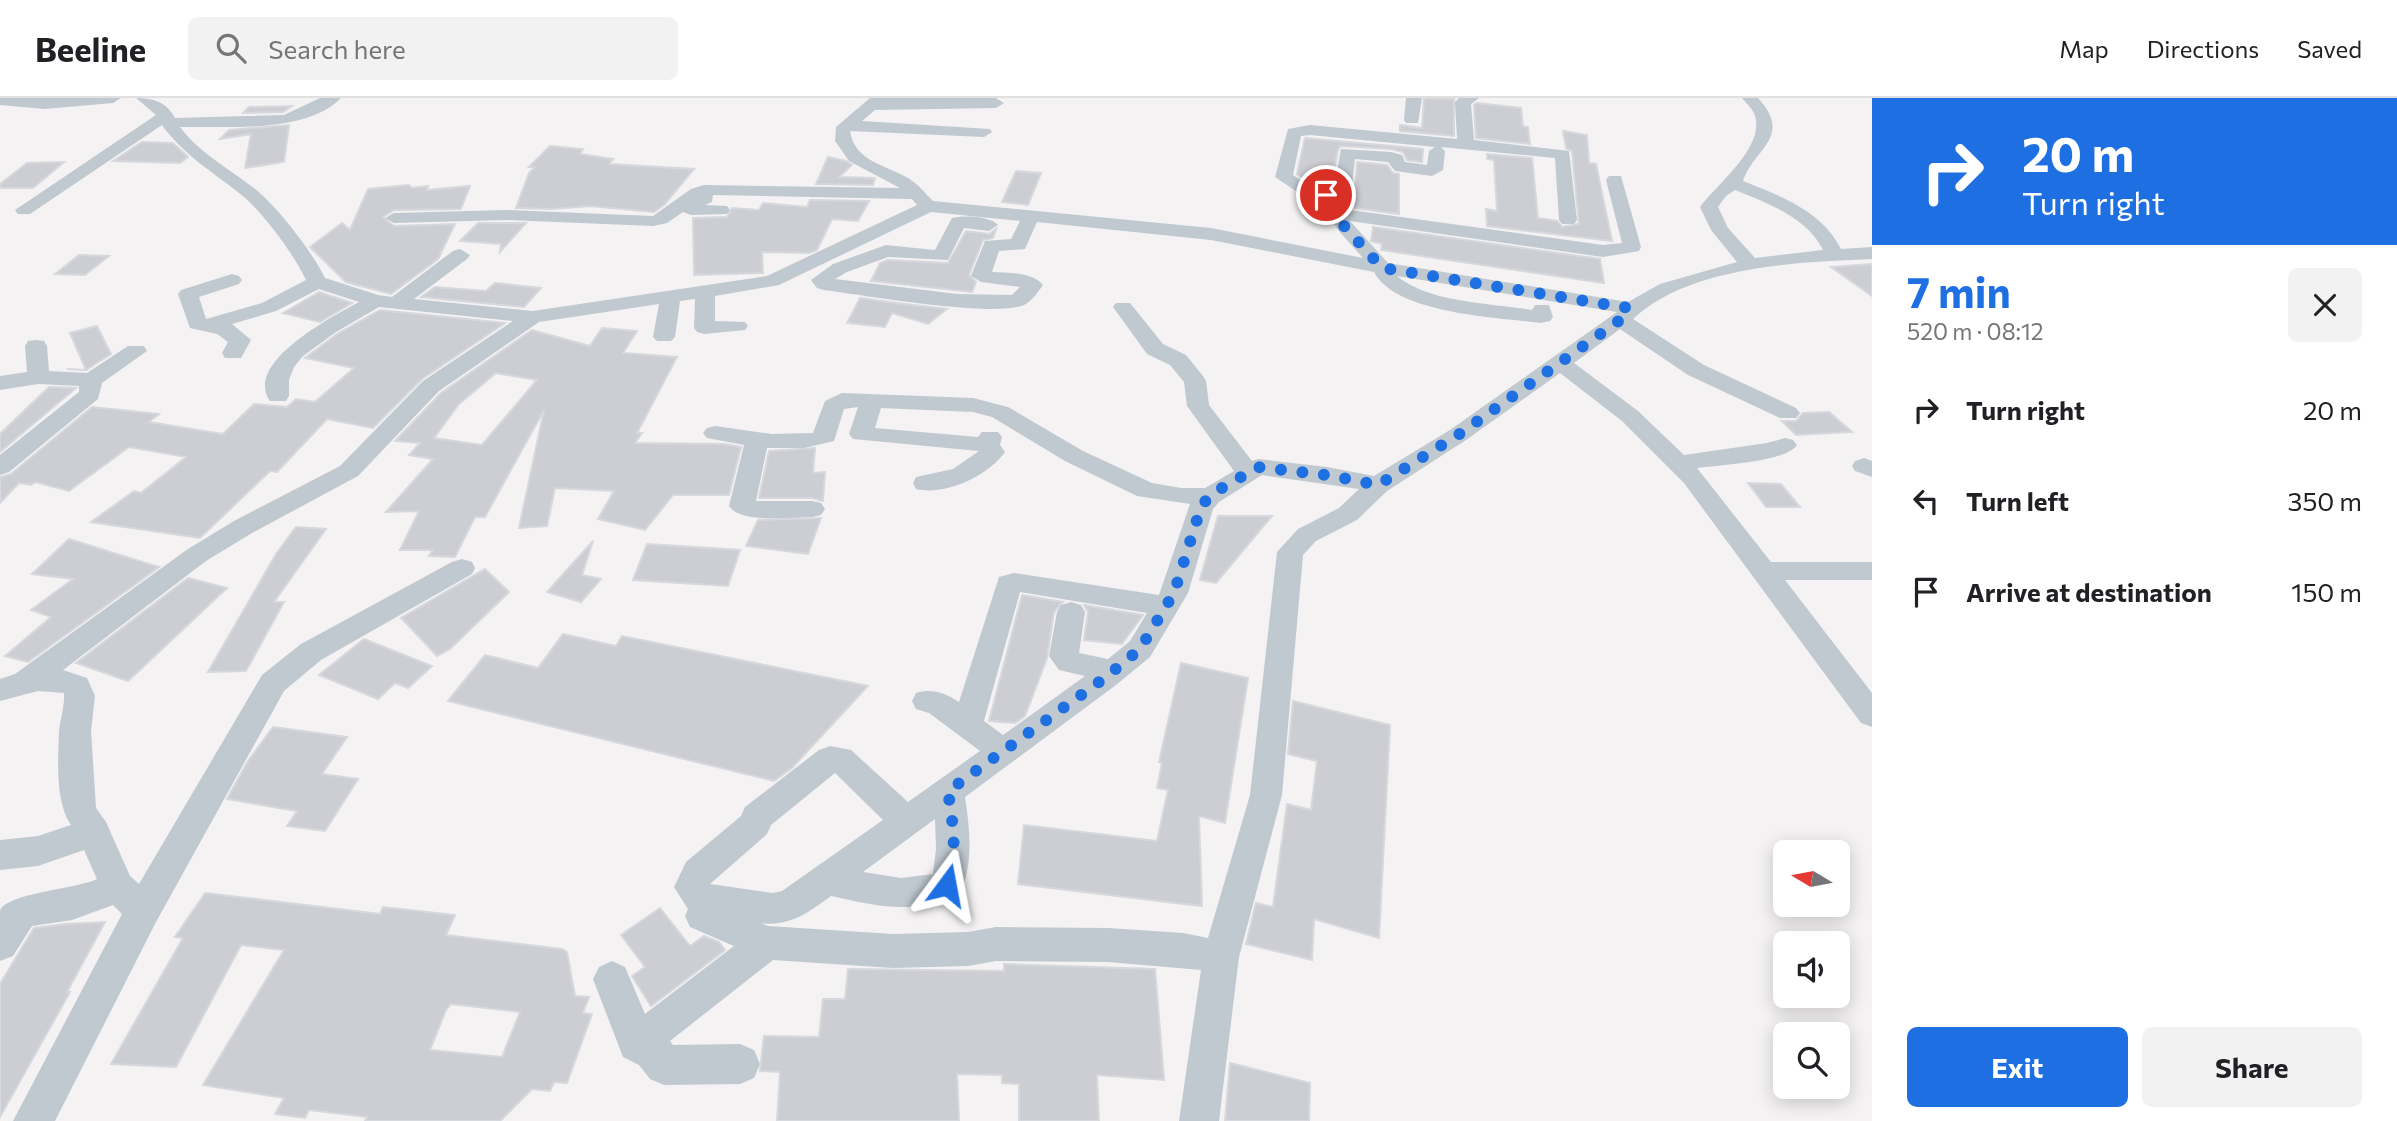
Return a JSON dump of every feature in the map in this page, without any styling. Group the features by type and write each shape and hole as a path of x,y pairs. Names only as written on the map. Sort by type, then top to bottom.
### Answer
{"street":[{"path":"0,100 113,98"},
{"path":"144,98 167,119 183,143 252,195 307,261 317,282"},
{"path":"24,210 167,119 285,120 296,118 311,107 332,98"},
{"path":"1412,120 1414,98"},
{"path":"1466,145 1462,102 1471,98"},
{"path":"1749,263 1722,233 1709,206 1720,192 1734,183 1736,175 1763,138 1765,122 1762,108 1750,98"},
{"path":"922,200 907,185 851,156 841,142 842,130 874,101 911,106 996,103"},
{"path":"848,125 984,132"},
{"path":"1569,220 1563,155 1310,130 1294,132 1284,177 1338,205 1603,251 1632,247 1615,180"},
{"path":"1437,151 1432,171 1401,167 1391,157 1347,153 1338,205 1344,226 1393,284 1426,298 1540,317 1543,317 1542,309"},
{"path":"1734,183 1813,224 1831,243 1834,253"},
{"path":"394,218 535,215 653,221 665,219 692,194 789,198 789,205"},
{"path":"734,197 922,200 961,216 1211,234 1625,314 1696,370 1788,413"},
{"path":"204,326 269,307 317,282 386,302 533,317 705,298 772,281 922,200"},
{"path":"517,210 535,215 557,211"},
{"path":"923,295 961,216"},
{"path":"942,255 886,251 840,268 821,281 995,303 1018,300 1033,285 1029,282 981,276 992,245 1018,245 1028,222"},
{"path":"1199,1121 1222,957 1266,796 1290,552 1307,535 1348,514 1378,485 1458,435 1625,314 1669,289 1749,263 1834,253 1872,253"},
{"path":"278,396 275,385 278,374 305,343 386,302 460,255"},
{"path":"232,280 188,294 197,324 223,328 240,340 233,352"},
{"path":"705,298 705,328 738,326"},
{"path":"664,337 669,302"},
{"path":"1123,307 1155,349 1178,360 1195,380 1198,406 1247,472"},
{"path":"13,686 197,555 243,527 349,471 431,386 533,317"},
{"path":"36,346 38,377"},
{"path":"5,387 38,377 91,380 136,351"},
{"path":"1559,362 1630,416 1693,478 1763,571 1867,700"},
{"path":"5,459 90,394 91,380"},
{"path":"872,401 862,435 988,445 993,452 963,476 925,483"},
{"path":"715,433 733,438 812,441 826,436 832,405 836,402 973,405 1000,412 1074,456 1146,490 1181,496 1210,495"},
{"path":"988,445 993,433 1010,418"},
{"path":"757,439 741,506 747,509 812,509"},
{"path":"1677,464 1770,450 1785,445"},
{"path":"907,821 840,760 830,759 757,817 755,824 698,873 691,887 703,900 773,909 791,905 907,821 1002,751 1114,671 1140,649 1174,593 1201,507 1210,495 1247,472 1258,467 1327,475 1378,485"},
{"path":"33,1121 130,899 273,683 311,652 462,568"},
{"path":"1763,571 1872,571"},
{"path":"967,725 1009,584 1014,582 1164,606"},
{"path":"1071,612 1063,656 1069,662 1114,671"},
{"path":"13,686 48,679 68,681 76,686 80,696 75,731 80,812 94,832 130,899"},
{"path":"926,701 940,705 1002,751"},
{"path":"826,879 901,895 930,891 947,885 954,860 955,838 948,791"},
{"path":"0,855 38,852 94,832"},
{"path":"0,944 16,916 26,911 97,897 130,899"},
{"path":"703,916 767,943 893,951 996,944 1108,945 1183,950 1222,957"},
{"path":"637,1043 767,943"},
{"path":"612,979 637,1043 653,1051 664,1065 740,1064"}],"building":[{"path":"1424,98 1454,99 1454,136 1400,131 1400,125 1422,128"},
{"path":"1477,103 1521,108 1523,126 1528,127 1530,144 1476,138 1474,105"},
{"path":"292,106 283,112 243,113 249,107"},
{"path":"289,125 284,162 245,168 251,134 220,139 229,130"},
{"path":"1563,131 1587,135 1589,163 1596,164 1612,241 1487,226 1486,209 1497,211 1494,160 1487,159 1487,154 1532,158 1538,218 1557,221 1562,227 1579,224 1572,151 1566,148"},
{"path":"1305,138 1423,149 1422,162 1407,160 1403,152 1392,149 1341,146 1338,149 1331,189 1316,187 1297,174"},
{"path":"142,142 173,143 188,157 180,163 113,161"},
{"path":"550,146 583,149 580,154 613,159 609,164 694,169 665,204 654,212 590,206 516,208 529,173 535,167 529,167"},
{"path":"828,157 852,165 839,177 875,178 873,185 816,184"},
{"path":"64,162 33,188 0,188 0,184 27,163"},
{"path":"1357,162 1387,165 1393,173 1399,174 1399,214 1354,208"},
{"path":"1016,171 1041,173 1028,205 1002,202"},
{"path":"409,185 412,188 428,186 427,190 470,186 461,209 394,210 383,217 394,226 455,224 438,259 391,294 346,282 310,247 342,223 350,230 368,189"},
{"path":"810,200 869,201 858,221 832,219 817,250 809,253 762,252 763,273 694,275 693,218 727,217 732,208 759,210 763,203 807,207"},
{"path":"478,223 526,223 500,252 501,244 460,241"},
{"path":"1373,227 1600,259 1604,283 1381,250 1382,244 1371,241"},
{"path":"996,229 993,238 983,240 969,275 976,282 972,292 871,281 880,263 888,260 948,263 966,231 989,234"},
{"path":"79,255 109,256 85,275 55,274"},
{"path":"1872,264 1872,296 1831,267"},
{"path":"495,283 541,288 524,307 421,297 435,287 486,291"},
{"path":"319,292 352,303 320,322 283,313"},
{"path":"860,298 947,309 928,324 892,313 885,327 847,323"},
{"path":"380,310 505,323 422,379 373,428 327,419 277,472 270,471 200,538 91,522 134,491 141,493 186,457 129,447 69,491 35,482 31,485 19,483 0,503 0,477 11,474 92,407 159,414 149,422 223,434 254,404 287,407 296,399 315,402 354,368 305,358 337,334"},
{"path":"97,326 111,354 86,370 70,333"},
{"path":"602,328 637,331 623,353 677,357 637,433 642,433 635,443 724,444 741,447 729,495 673,495 645,530 598,519 614,491 555,488 547,526 519,528 544,410 485,517 475,517 455,557 429,556 433,550 400,550 419,511 386,512 433,459 409,455 420,443 395,441 441,393 532,330 590,346","holes":["496,373 537,380 482,445 434,438 459,404"]},
{"path":"49,387 76,388 0,452 0,434"},
{"path":"1829,412 1852,432 1796,435 1782,421 1796,421 1803,413"},
{"path":"815,448 813,473 825,472 823,501 812,498 759,498 769,451"},
{"path":"1748,483 1781,484 1800,507 1766,507"},
{"path":"1218,516 1272,516 1216,583 1200,580"},
{"path":"821,518 808,554 746,546 758,520"},
{"path":"296,527 326,529 274,602 284,602 246,671 208,672 276,554"},
{"path":"69,539 159,567 28,662 5,656 51,617 31,610 73,579 32,574"},
{"path":"593,541 582,575 601,579 581,602 547,592"},
{"path":"647,544 740,550 728,586 633,580"},
{"path":"485,569 509,592 450,649 437,656 401,618"},
{"path":"188,578 227,588 128,681 76,663"},
{"path":"1022,595 1063,602 1054,612 1047,658 1025,716 1015,723 989,721"},
{"path":"1084,605 1143,615 1122,644 1084,640 1088,612"},
{"path":"563,634 616,646 622,636 868,686 792,768 774,781 448,701 485,655 538,668"},
{"path":"364,639 432,666 408,688 395,683 378,699 319,675"},
{"path":"1181,663 1248,678 1225,823 1199,816 1202,906 1018,884 1024,825 1157,841 1168,790 1157,788 1162,763 1159,762"},
{"path":"1293,701 1390,725 1379,938 1314,919 1312,960 1246,944 1256,903 1273,907 1287,804 1311,810 1317,761 1288,754"},
{"path":"273,727 347,737 322,774 358,779 325,831 287,826 297,811 227,799 248,761"},
{"path":"205,893 380,914 383,907 455,915 446,935 562,949 567,952 575,996 589,997 583,1013 592,1014 567,1083 554,1082 550,1091 532,1089 500,1121 365,1121 367,1117 309,1110 305,1118 275,1114 284,1098 203,1085 284,950 241,945 176,1067 111,1064 183,938 175,937","holes":["451,1004 520,1012 502,1057 430,1050"]},
{"path":"660,908 690,946 704,936 719,942 725,950 651,1006 632,976 645,967 621,935"},
{"path":"105,922 67,992 70,992 0,1117 0,984 34,928"},
{"path":"1004,964 1155,969 1164,1080 1097,1075 1099,1121 1019,1121 1019,1084 1002,1083 1002,1075 957,1074 959,1121 777,1121 780,1072 760,1071 764,1036 819,1037 823,999 845,999 848,969 1004,971"},
{"path":"1230,1063 1310,1083 1309,1121 1225,1121"}],"route":[{"path":"947,885 954,860 955,838 948,791 1106,677 1140,649 1174,593 1201,507 1210,495 1258,467 1327,475 1378,485 1458,435 1620,320 1629,308 1382,268 1344,226 1334,209 1335,202 1326,195"}]}
